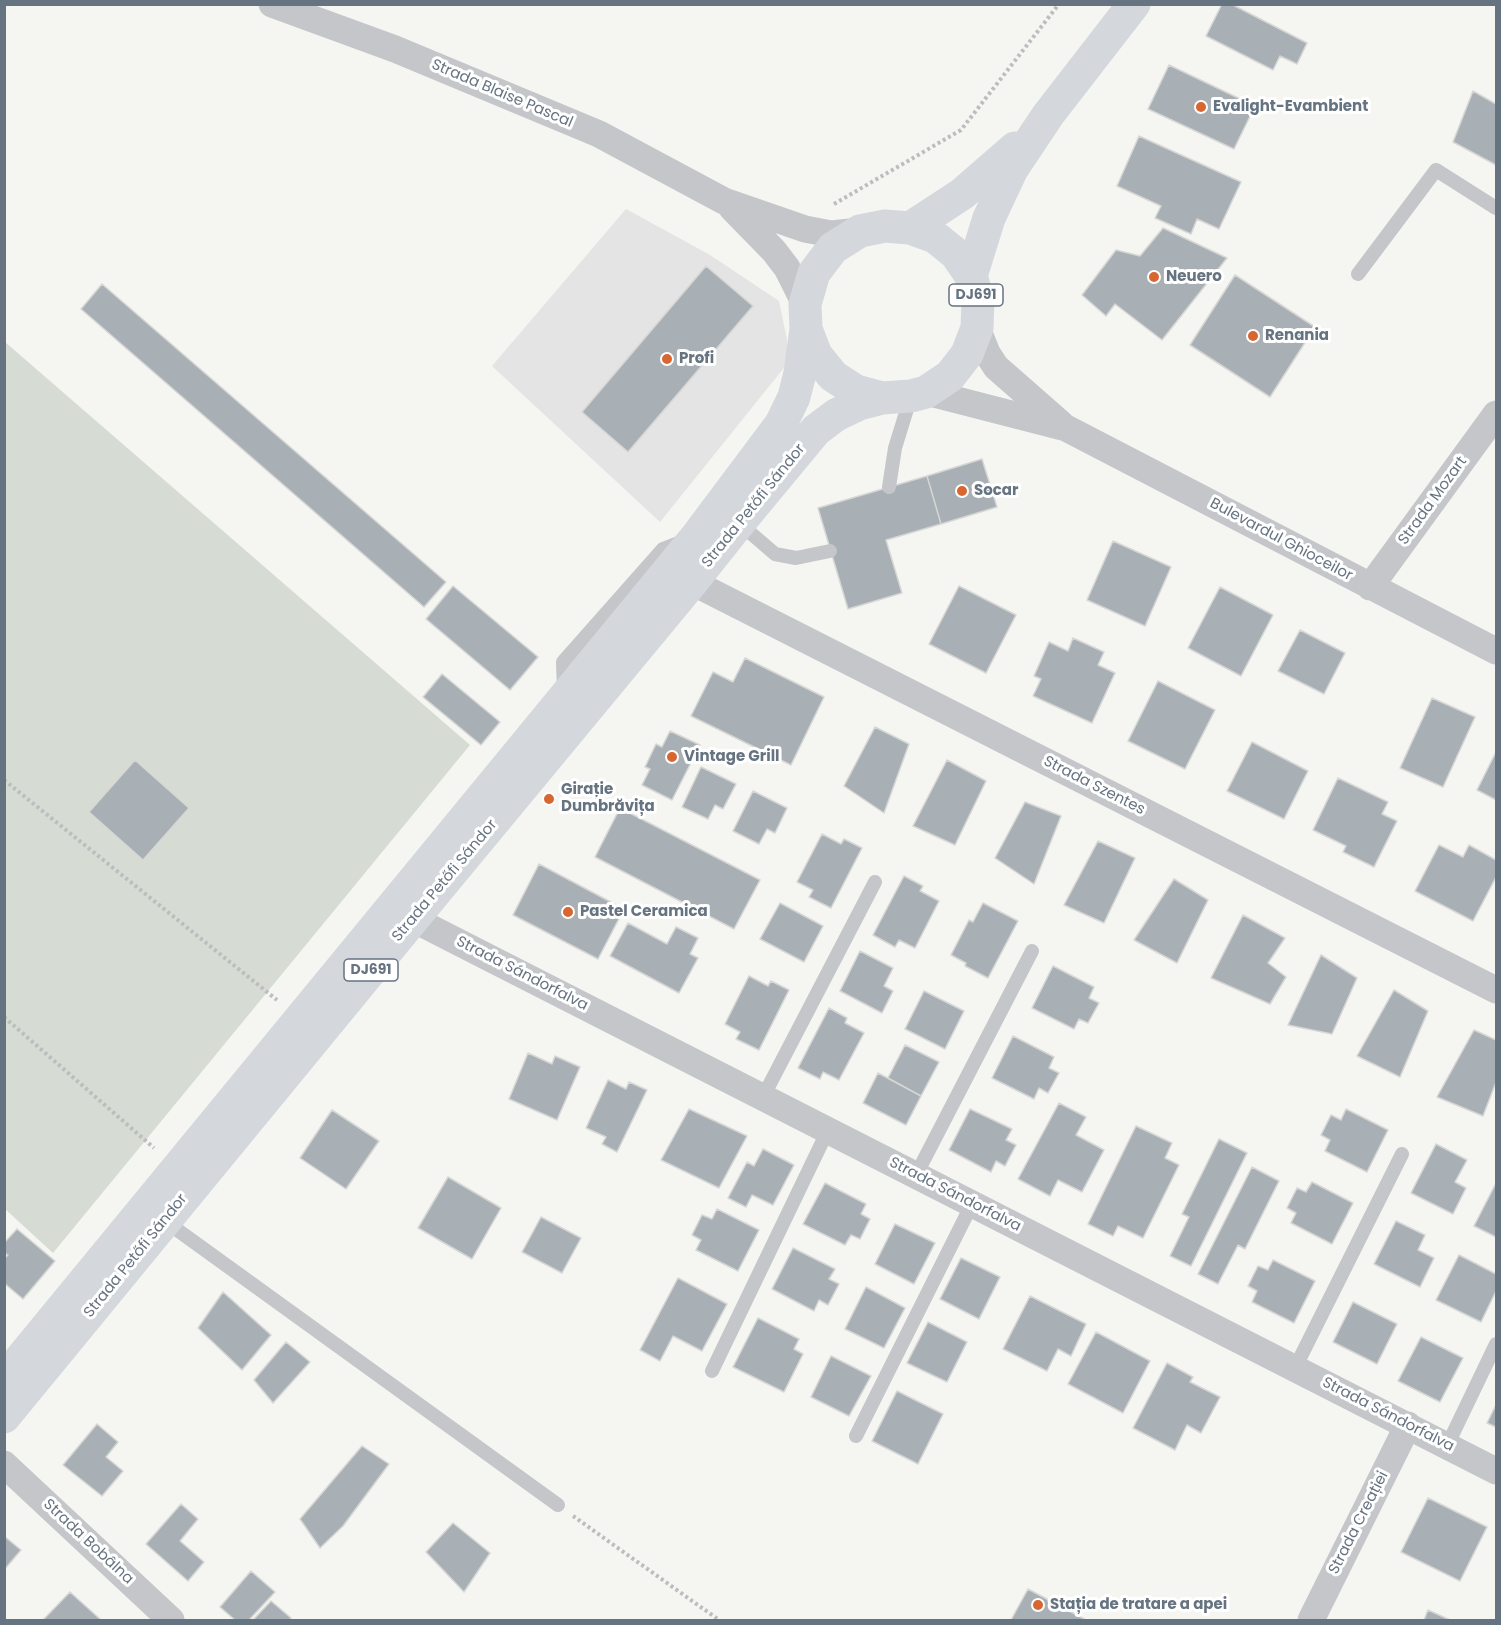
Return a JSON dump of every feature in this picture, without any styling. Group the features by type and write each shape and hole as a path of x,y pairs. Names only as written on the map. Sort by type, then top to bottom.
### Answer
{"main road":[{"name":"DJ691","path":"970,276 980,242 1012,168 1048,115 1134,4"},
{"name":"DJ691","path":"910,228 962,194 1014,149 1048,115"},
{"name":"DJ691","path":"806,317 814,273 833,248 860,231 885,226 910,228 935,237 956,254 970,276 978,299 977,328 967,354 950,376 906,395"},
{"path":"806,317 816,355 833,376 856,391 906,395"},
{"name":"Strada Petőfi Sándor","path":"4,1379 697,536 789,411 800,373 806,317"},
{"name":"Strada Petőfi Sándor","path":"4,1417 816,430 837,415 859,404 906,395"}],"street":[{"name":"Strada Blaise Pascal","path":"272,4 395,49 599,134 724,201 805,229 831,234 860,231"},
{"name":"Strada Blaise Pascal","path":"724,201 774,251 787,268 806,317"},
{"name":"Bulevardul Ghioceilor","path":"977,328 987,353 996,367 1066,428 1497,651"},
{"name":"Bulevardul Ghioceilor","path":"906,395 1066,428"},
{"name":"Strada Mozart","path":"1370,587 1497,414"},
{"name":"Strada Szentes","path":"692,582 1497,990"},
{"name":"Strada Sándorfalva","path":"413,919 1497,1471"},
{"name":"Strada Creației","path":"1311,1620 1408,1425"},
{"name":"Strada Bobâlna","path":"4,1464 171,1620"}],"lane":[{"path":"1358,274 1436,170 1497,208"},
{"path":"889,487 906,395"},
{"path":"739,523 775,554 796,558 830,551"},
{"path":"763,1097 875,882"},
{"path":"916,1175 1032,951"},
{"path":"712,1371 828,1130"},
{"path":"1296,1368 1402,1154"},
{"path":"856,1436 972,1204"},
{"path":"165,1221 558,1505"},
{"path":"1447,1446 1497,1344"}],"path":[{"path":"826,209 961,130 1059,4"},
{"path":"4,780 299,1018"},
{"path":"4,1017 177,1168"},
{"path":"558,1505 719,1620"}],"shaded area":[{"path":"626,209 710,255 779,301 787,340 787,364 660,522 492,366"},
{"path":"5,342 470,745 53,1253 5,1209"}],"building":[{"path":"1222,4 1231,4 1307,43 1297,64 1280,56 1273,70 1206,36"},
{"name":"Evalight-Evambient","path":"1169,65 1255,106 1234,149 1148,109"},
{"path":"1473,91 1496,104 1496,165 1453,142"},
{"path":"1139,136 1241,182 1219,229 1197,219 1191,234 1155,218 1161,206 1117,186"},
{"name":"Neuero","path":"1163,228 1227,258 1162,340 1115,304 1106,316 1082,295 1116,250 1140,256"},
{"name":"Profi","path":"706,266 753,306 628,452 582,412"},
{"name":"Renania","path":"1235,275 1315,327 1270,397 1190,345"},
{"path":"102,284 446,582 424,607 81,309"},
{"name":"Socar","path":"982,459 997,507 941,524 927,476"},
{"path":"927,476 941,524 886,540 902,593 848,609 818,508"},
{"path":"1113,541 1171,567 1145,626 1087,600"},
{"path":"453,586 538,657 510,690 426,619"},
{"path":"959,586 1016,615 986,673 929,644"},
{"path":"1220,587 1273,615 1241,676 1188,648"},
{"path":"1300,630 1345,653 1324,694 1278,671"},
{"path":"1073,638 1104,652 1098,665 1115,673 1092,723 1033,696 1041,679 1034,676 1049,642 1068,651"},
{"path":"745,658 824,697 791,765 691,716 713,672 733,682"},
{"path":"442,674 500,722 481,745 423,697"},
{"path":"1158,681 1215,710 1185,769 1128,741"},
{"path":"1432,698 1475,717 1443,787 1400,768"},
{"path":"875,727 909,744 884,813 844,786"},
{"name":"Vintage Grill","path":"670,731 700,745 672,800 642,785 650,769 645,767 656,744 662,747"},
{"path":"1252,742 1308,771 1284,819 1227,791"},
{"path":"1496,752 1496,800 1477,790"},
{"path":"135,760 189,808 143,860 89,812"},
{"path":"947,760 986,781 955,845 913,826"},
{"path":"701,767 736,784 723,809 715,805 708,819 682,807"},
{"path":"1338,778 1388,802 1382,814 1397,821 1374,867 1343,852 1346,846 1313,830"},
{"path":"753,791 787,808 775,833 767,829 759,844 733,831"},
{"path":"1025,802 1061,816 1034,884 995,858"},
{"path":"620,808 760,880 734,929 595,857"},
{"path":"822,834 841,844 844,839 862,848 831,908 809,897 813,890 797,882"},
{"path":"1098,841 1135,858 1104,923 1064,905"},
{"path":"1439,845 1463,857 1469,845 1496,860 1496,877 1473,921 1415,891"},
{"name":"Pastel Ceramica","path":"539,864 624,909 598,959 513,915"},
{"path":"904,876 923,886 920,891 939,901 915,948 899,940 895,947 873,935"},
{"path":"1174,879 1208,900 1177,963 1134,940"},
{"path":"780,903 823,926 804,962 760,939"},
{"path":"983,903 1018,921 988,978 965,966 966,963 951,955 969,920 973,922"},
{"path":"1243,915 1285,938 1268,963 1286,977 1270,1004 1211,978"},
{"path":"628,923 667,944 676,927 698,938 690,954 698,958 679,993 610,956"},
{"path":"860,951 893,968 884,986 893,991 882,1013 840,991"},
{"path":"1321,955 1357,978 1332,1034 1288,1025"},
{"path":"1053,966 1094,987 1089,998 1099,1003 1088,1023 1079,1019 1074,1029 1032,1008"},
{"path":"749,976 768,986 771,981 789,990 759,1050 736,1039 740,1032 725,1024"},
{"path":"1394,990 1428,1011 1400,1077 1357,1056"},
{"path":"924,991 964,1011 945,1049 905,1029"},
{"path":"829,1008 847,1018 845,1023 864,1033 839,1080 823,1072 820,1079 798,1068"},
{"path":"1474,1030 1496,1040 1496,1082 1483,1116 1437,1097"},
{"path":"1013,1036 1054,1057 1049,1068 1059,1073 1048,1093 1039,1088 1034,1099 992,1078"},
{"path":"905,1045 939,1062 921,1096 888,1078"},
{"path":"528,1053 552,1064 555,1056 580,1067 557,1120 509,1099"},
{"path":"878,1073 921,1096 906,1125 863,1103"},
{"path":"608,1080 626,1089 629,1082 647,1090 617,1152 602,1144 606,1137 586,1128"},
{"path":"1059,1103 1086,1117 1076,1135 1104,1150 1082,1192 1058,1180 1050,1196 1018,1179"},
{"path":"689,1109 747,1136 719,1188 661,1160"},
{"path":"970,1109 1012,1129 1006,1140 1016,1145 1005,1166 996,1161 991,1172 949,1150"},
{"path":"1346,1109 1388,1130 1367,1172 1325,1151 1330,1140 1321,1135 1331,1115 1341,1120"},
{"path":"332,1110 379,1141 346,1189 300,1158"},
{"path":"1136,1126 1172,1143 1165,1158 1179,1165 1143,1238 1118,1226 1113,1236 1088,1224"},
{"path":"1219,1139 1247,1153 1191,1266 1170,1256 1189,1217 1182,1214"},
{"path":"1436,1144 1467,1160 1455,1182 1466,1188 1453,1214 1411,1193"},
{"path":"763,1149 794,1165 773,1205 752,1195 746,1207 728,1198 747,1162 754,1166"},
{"path":"1252,1167 1279,1181 1245,1249 1238,1245 1218,1284 1198,1274"},
{"path":"448,1177 501,1208 472,1259 418,1228"},
{"path":"1312,1182 1353,1203 1332,1244 1291,1223 1296,1213 1287,1208 1297,1188 1306,1192"},
{"path":"825,1183 866,1204 861,1214 870,1219 860,1239 851,1235 845,1245 803,1224"},
{"path":"1496,1185 1496,1237 1474,1226"},
{"path":"717,1209 759,1230 738,1271 696,1250 701,1240 692,1235 702,1215 712,1219"},
{"path":"541,1217 581,1238 562,1273 522,1252"},
{"path":"1396,1221 1425,1235 1418,1250 1434,1258 1420,1287 1374,1264"},
{"path":"895,1224 935,1243 914,1284 875,1264"},
{"path":"17,1229 55,1261 23,1299 4,1283 4,1259 8,1255 4,1253 4,1243"},
{"path":"793,1248 835,1269 829,1279 839,1284 828,1305 819,1300 814,1311 772,1289"},
{"path":"1459,1255 1496,1274 1496,1291 1481,1322 1436,1300"},
{"path":"961,1258 1000,1277 979,1319 940,1299"},
{"path":"1273,1260 1315,1281 1294,1323 1252,1302 1257,1291 1248,1286 1258,1266 1268,1270"},
{"path":"678,1278 727,1304 702,1351 673,1336 660,1361 640,1350"},
{"path":"866,1287 905,1308 884,1348 845,1329"},
{"path":"223,1292 271,1335 242,1370 198,1328"},
{"path":"1030,1296 1086,1324 1071,1356 1058,1349 1047,1371 1003,1349"},
{"path":"1353,1302 1397,1324 1377,1364 1333,1342"},
{"path":"758,1318 799,1339 794,1349 803,1354 784,1392 733,1367"},
{"path":"928,1322 967,1342 947,1382 907,1363"},
{"path":"1096,1332 1150,1361 1123,1413 1068,1384"},
{"path":"1421,1337 1463,1358 1440,1402 1398,1381"},
{"path":"286,1342 310,1362 273,1403 254,1380"},
{"path":"831,1356 871,1376 849,1416 811,1397"},
{"path":"1167,1363 1193,1377 1190,1382 1220,1397 1201,1433 1187,1425 1175,1450 1133,1428"},
{"path":"897,1391 943,1414 918,1464 872,1441"},
{"path":"1496,1405 1496,1427 1487,1423"},
{"path":"97,1424 118,1442 106,1457 123,1471 102,1496 63,1465"},
{"path":"362,1446 389,1464 343,1526 320,1548 300,1519"},
{"path":"1428,1498 1487,1527 1460,1581 1401,1552"},
{"path":"181,1504 198,1519 180,1541 204,1562 188,1581 146,1544"},
{"path":"453,1523 490,1553 464,1592 426,1552"},
{"path":"4,1536 21,1550 4,1570"},
{"path":"251,1571 275,1592 249,1620 235,1620 220,1607"},
{"name":"Stația de tratare a apei","path":"1028,1589 1086,1620 1011,1620"},
{"path":"70,1592 101,1620 43,1620"},
{"path":"271,1601 291,1618 289,1620 253,1620"},
{"path":"1428,1610 1450,1620 1424,1620"}],"place":[{"name":"Evalight-Evambient","path":"1201,107"},
{"name":"Neuero","path":"1154,277"},
{"name":"Renania","path":"1253,336"},
{"name":"Profi","path":"667,359"},
{"name":"Socar","path":"962,491"},
{"name":"Vintage Grill","path":"672,757"},
{"name":"Girație Dumbrăvița","path":"549,799"},
{"name":"Pastel Ceramica","path":"568,912"},
{"name":"Stația de tratare a apei","path":"1038,1605"}]}
